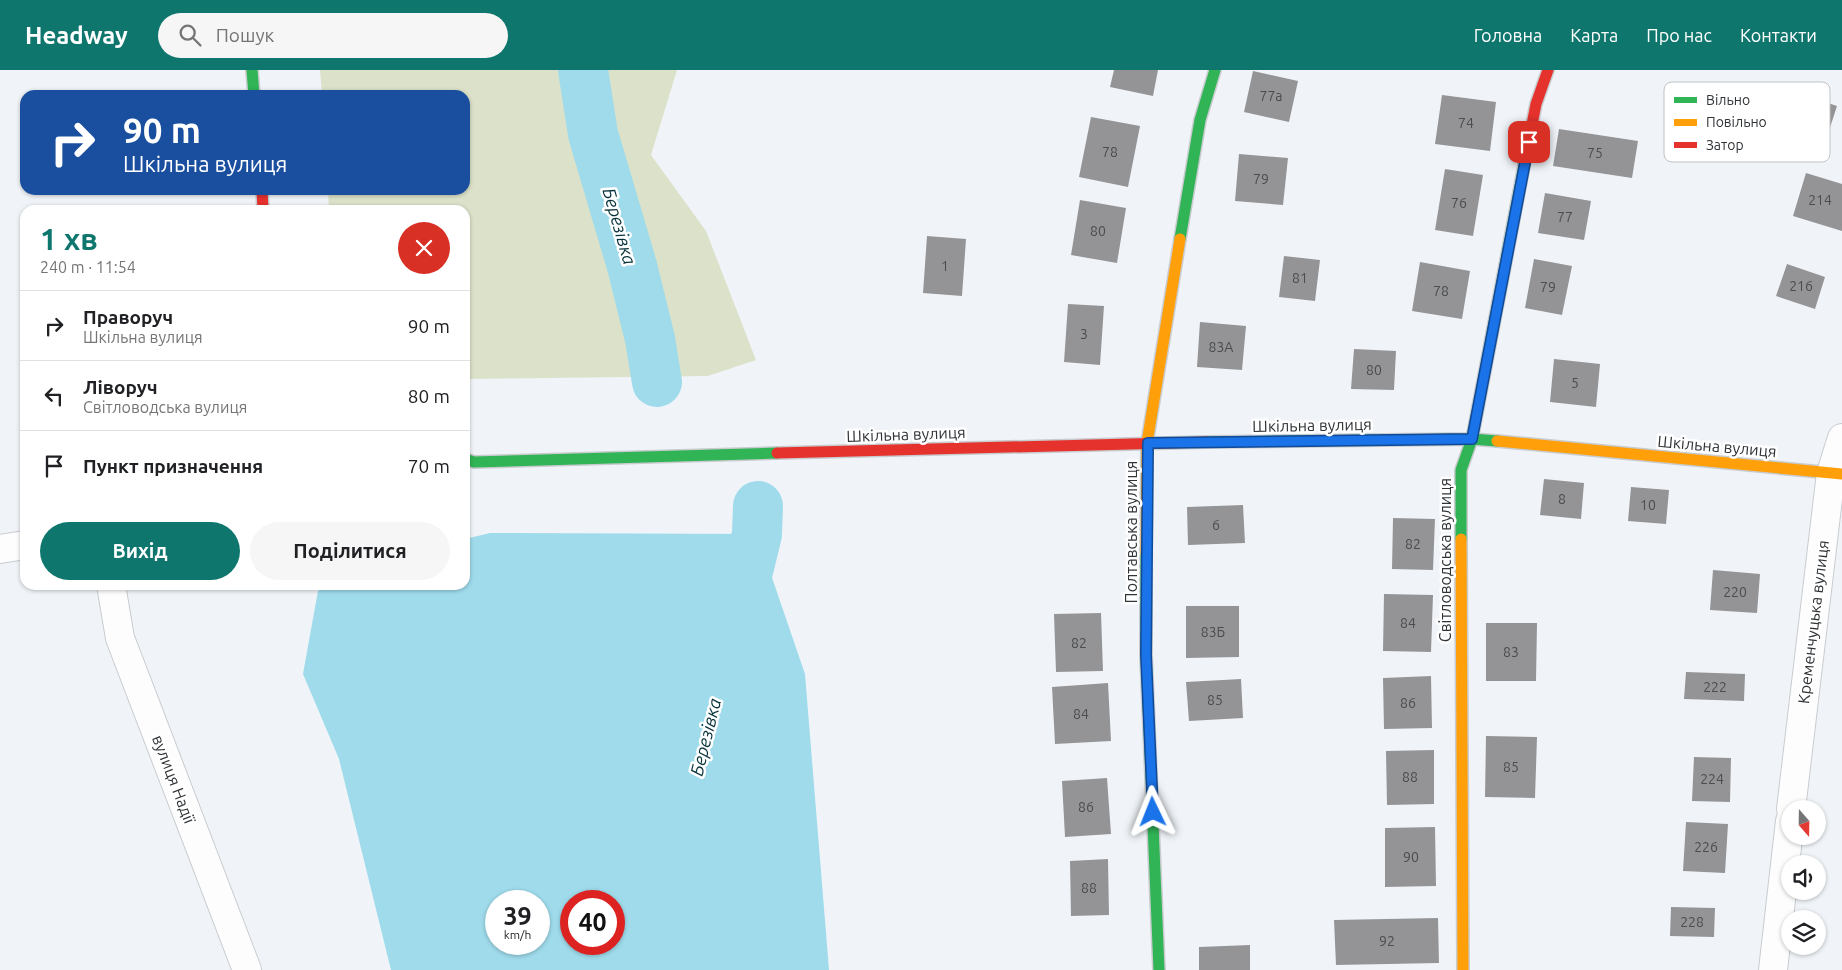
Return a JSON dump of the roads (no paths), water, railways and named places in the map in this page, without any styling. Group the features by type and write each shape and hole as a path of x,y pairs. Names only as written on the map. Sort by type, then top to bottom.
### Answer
{"street":[{"path":"252,70 254,90"},
{"name":"Полтавська вулиця","path":"1159,970 1146,655 1148,443 1200,120 1216,70"},
{"name":"Світловодська вулиця","path":"1463,970 1461,470 1472,439 1536,104 1548,70"},
{"name":"Кременчуцька вулиця","path":"1793,800 1842,438"},
{"name":"Шкільна вулиця","path":"470,462 1148,443 1472,439 1836,474"},
{"path":"0,549 20,546"},
{"name":"вулиця Надії","path":"112,590 120,638 247,970"},
{"path":"1773,970 1787,845"}],"water":[{"path":"490,533 757,534 805,674 829,970 391,970 339,759 303,674 318,591 470,590 470,538"}],"waterway":[{"name":"Березівка","path":"583,70 593,134 632,266 650,339 657,382"},
{"name":"Березівка","path":"741,600 757,534 758,506"}]}
